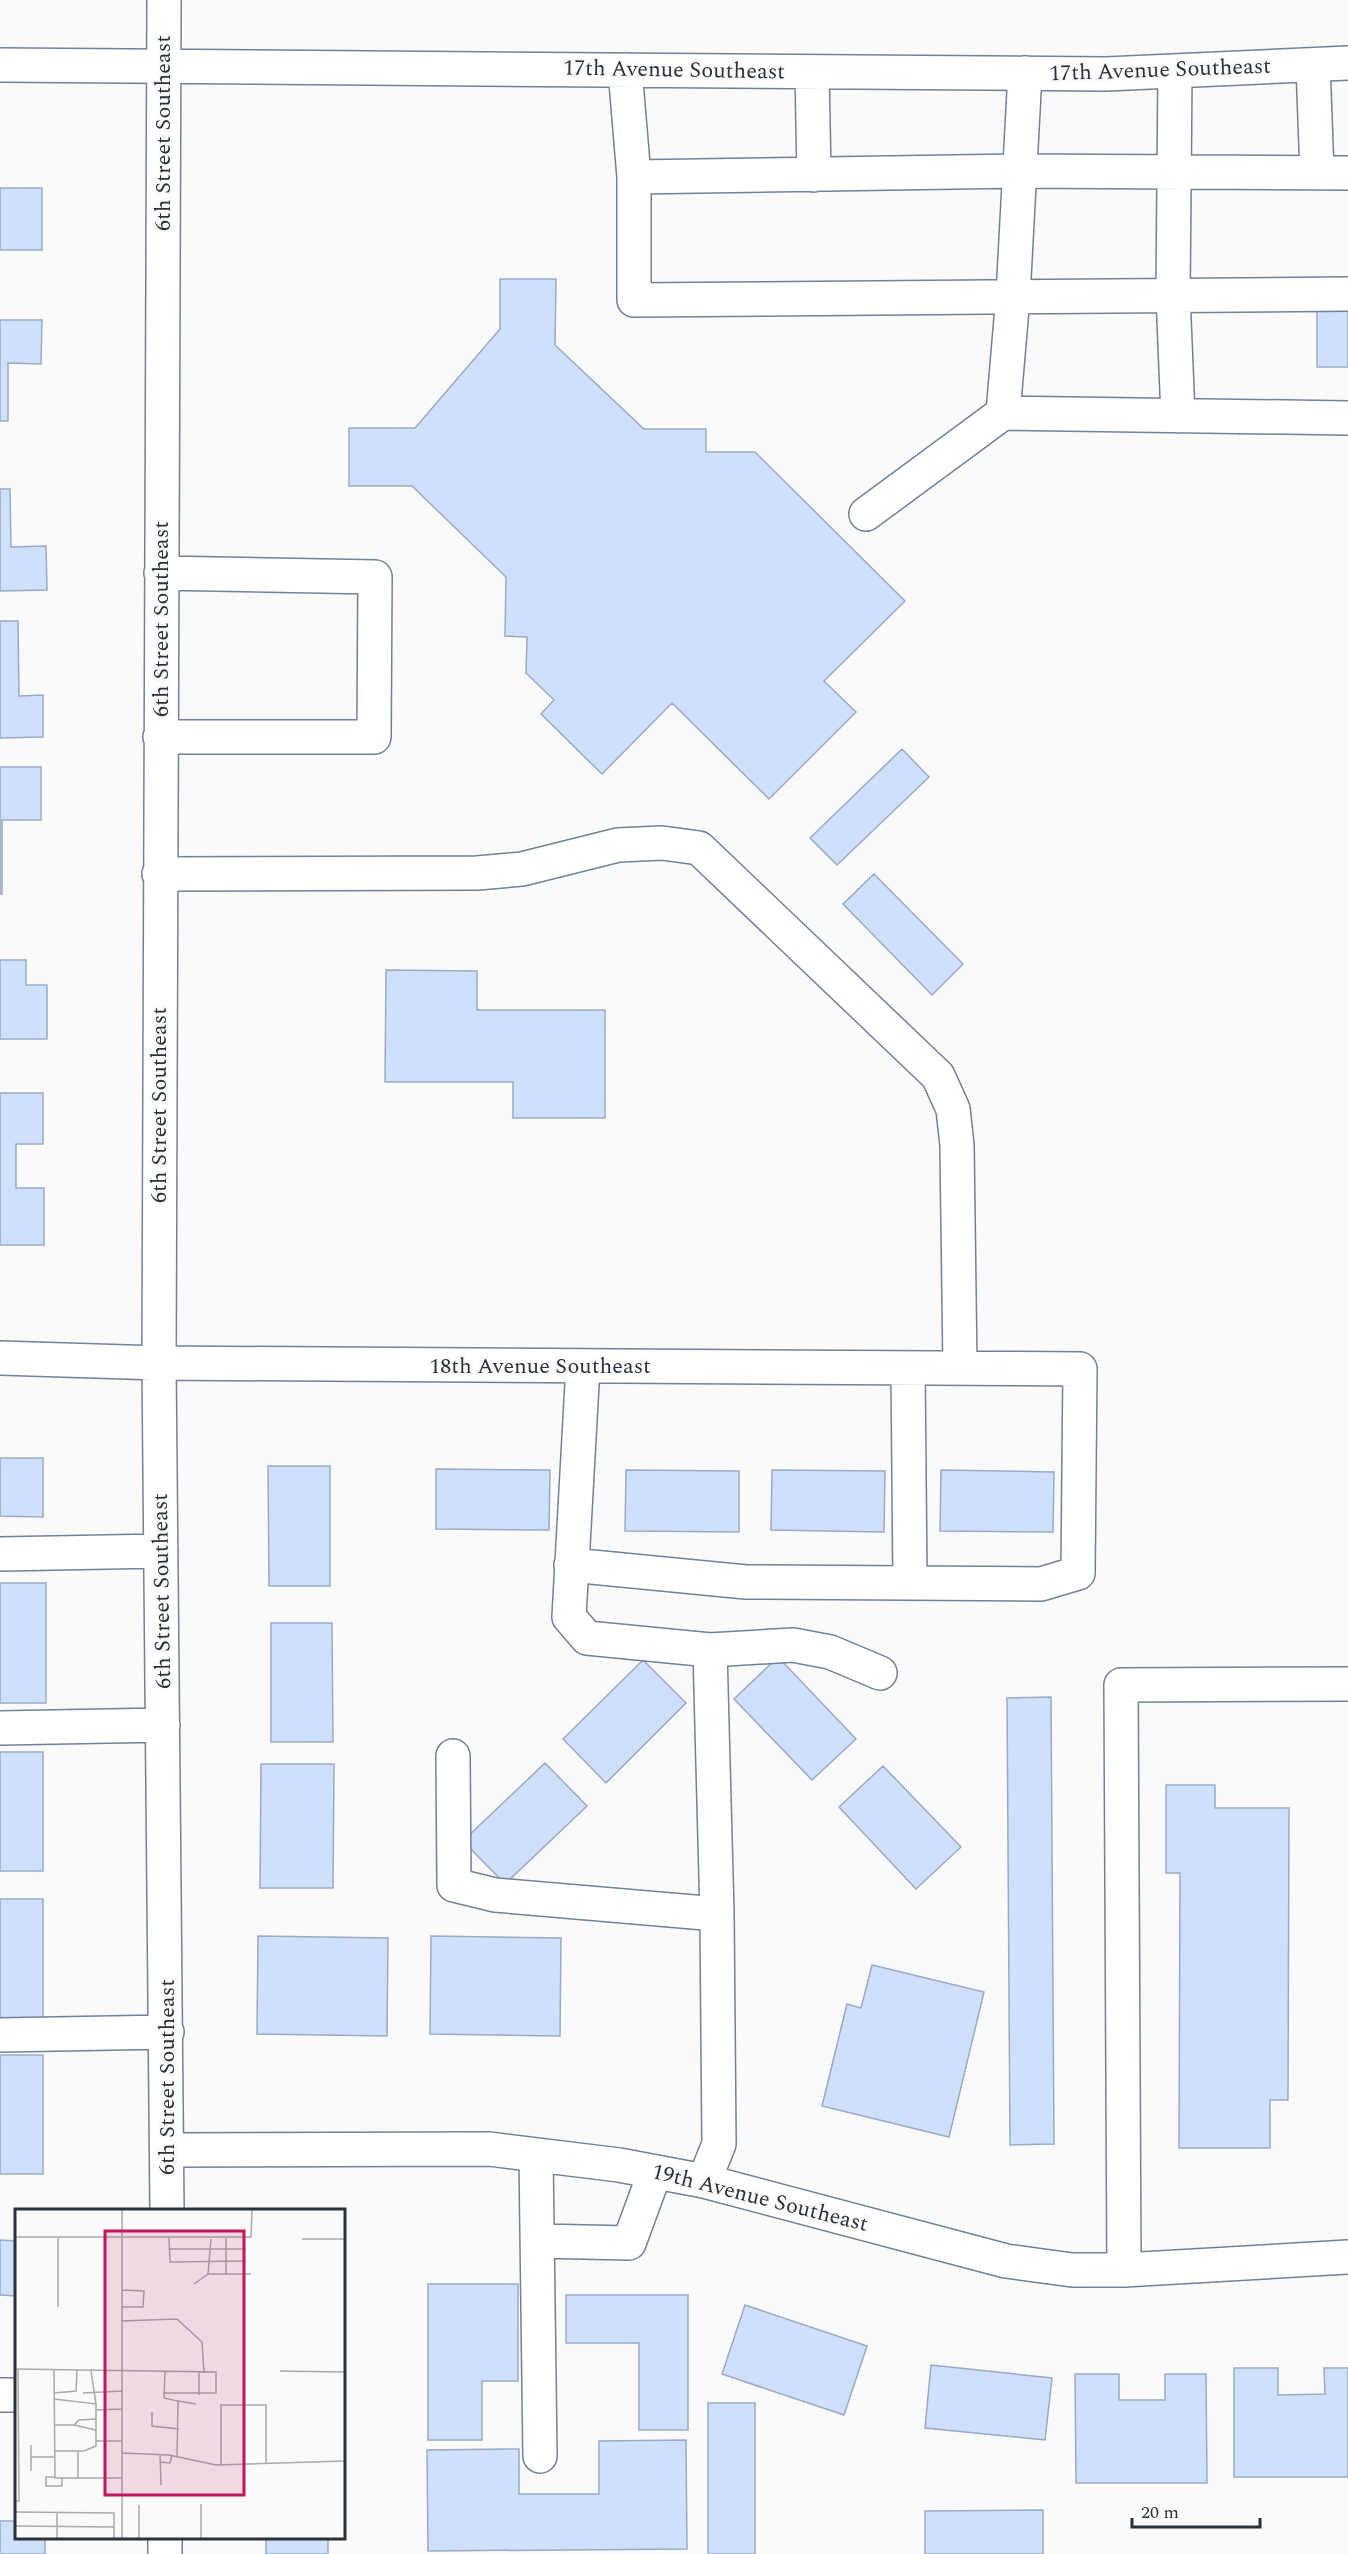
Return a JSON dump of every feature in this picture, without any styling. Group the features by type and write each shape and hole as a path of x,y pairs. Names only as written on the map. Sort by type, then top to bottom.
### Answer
{"street":[{"name":"6th Street Southeast","path":"164,0 159,1363 167,2209"},
{"name":"17th Avenue Southeast","path":"0,65 1025,73 1175,71 1348,63"},
{"path":"634,177 1021,171 1332,173 1313,65"},
{"path":"625,70 634,177 634,300 1348,294"},
{"path":"1175,71 1173,295 1178,416"},
{"path":"812,72 814,175"},
{"path":"1004,413 1021,171 1025,73"},
{"path":"866,514 1004,413 1348,418"},
{"path":"160,737 374,737 375,577 161,573"},
{"path":"159,874 477,873 522,869 618,845 662,843 699,848 938,1077 953,1109 957,1145 960,1368"},
{"name":"18th Avenue Southeast","path":"0,1358 159,1363 1080,1370 1078,1573 1041,1584 910,1583"},
{"path":"583,1366 569,1617 587,1638 710,1650 793,1645 830,1652 880,1673"},
{"path":"572,1565 746,1582 910,1583 908,1368"},
{"path":"0,1554 161,1551"},
{"path":"704,2181 719,2144 717,1914 710,1650"},
{"path":"1124,2270 1121,1685 1348,1684"},
{"path":"0,1728 163,1725"},
{"path":"453,1756 454,1885 495,1895 717,1914"},
{"path":"0,2035 166,2032"},
{"name":"19th Avenue Southeast","path":"168,2150 489,2150 536,2155 704,2181 1006,2261 1072,2270 1124,2270 1348,2257"},
{"path":"536,2155 540,2456"},
{"path":"538,2241 629,2243 655,2172"}],"building":[{"path":"0,188 42,188 42,250 0,250"},
{"path":"500,279 556,279 555,345 644,429 706,429 706,452 755,452 905,601 824,681 856,712 769,799 672,703 602,774 541,714 554,700 526,673 527,637 505,636 506,577 412,486 349,486 349,428 415,428 500,329"},
{"path":"1317,307 1348,307 1348,367 1317,367"},
{"path":"0,320 42,320 41,364 8,363 8,421 0,421"},
{"path":"0,489 10,489 11,547 46,546 47,590 0,591"},
{"path":"0,621 18,621 19,696 43,695 43,737 0,738"},
{"path":"902,749 929,777 837,865 810,838"},
{"path":"0,767 41,767 41,820 2,820 2,894 0,894"},
{"path":"874,874 963,964 932,995 843,904"},
{"path":"0,960 26,960 26,985 47,985 47,1039 0,1039"},
{"path":"386,970 477,971 477,1010 605,1010 605,1118 513,1118 513,1082 385,1082"},
{"path":"0,1093 43,1093 43,1144 16,1144 16,1188 44,1188 44,1245 0,1245"},
{"path":"0,1458 43,1458 43,1517 0,1516"},
{"path":"268,1466 330,1466 330,1586 269,1586"},
{"path":"436,1469 550,1470 549,1530 436,1529"},
{"path":"626,1470 739,1471 739,1532 625,1531"},
{"path":"772,1470 885,1471 884,1532 771,1530"},
{"path":"941,1470 1054,1472 1053,1532 940,1531"},
{"path":"0,1583 46,1583 46,1703 0,1703"},
{"path":"271,1623 332,1623 333,1742 271,1742"},
{"path":"778,1657 856,1739 812,1780 734,1699"},
{"path":"643,1660 686,1703 606,1783 563,1739"},
{"path":"1051,1697 1054,2144 1010,2145 1007,1698"},
{"path":"0,1752 43,1752 43,1871 0,1871"},
{"path":"545,1763 587,1806 505,1884 463,1841"},
{"path":"261,1764 334,1764 333,1888 260,1888"},
{"path":"883,1766 961,1847 916,1889 839,1807"},
{"path":"1166,1785 1215,1785 1215,1808 1289,1808 1288,2100 1270,2100 1270,2148 1179,2148 1180,1873 1166,1873"},
{"path":"0,1899 43,1899 43,2019 0,2019"},
{"path":"258,1936 388,1938 387,2036 257,2034"},
{"path":"431,1936 561,1938 560,2036 430,2034"},
{"path":"872,1965 984,1992 949,2137 822,2106 847,2004 861,2008"},
{"path":"0,2055 43,2055 43,2174 0,2174"},
{"path":"0,2240 15,2241 15,2296 0,2295"},
{"path":"428,2284 518,2284 518,2381 482,2381 482,2440 428,2440"},
{"path":"566,2295 688,2295 688,2430 639,2430 639,2343 566,2343"},
{"path":"745,2305 867,2346 844,2415 722,2374"},
{"path":"931,2365 1052,2378 1045,2440 925,2428"},
{"path":"1234,2368 1278,2368 1278,2395 1325,2394 1324,2368 1348,2368 1348,2477 1234,2477"},
{"path":"1075,2374 1119,2374 1119,2400 1165,2400 1165,2374 1206,2374 1207,2483 1076,2483"},
{"path":"708,2403 755,2403 755,2554 708,2554"},
{"path":"686,2440 687,2549 428,2551 427,2450 519,2449 519,2494 599,2494 599,2441"},
{"path":"1043,2510 1043,2554 925,2554 925,2511"},
{"path":"0,2521 15,2521 15,2539 45,2539 45,2554 0,2554"},
{"path":"266,2539 328,2539 328,2554 266,2554"}]}
